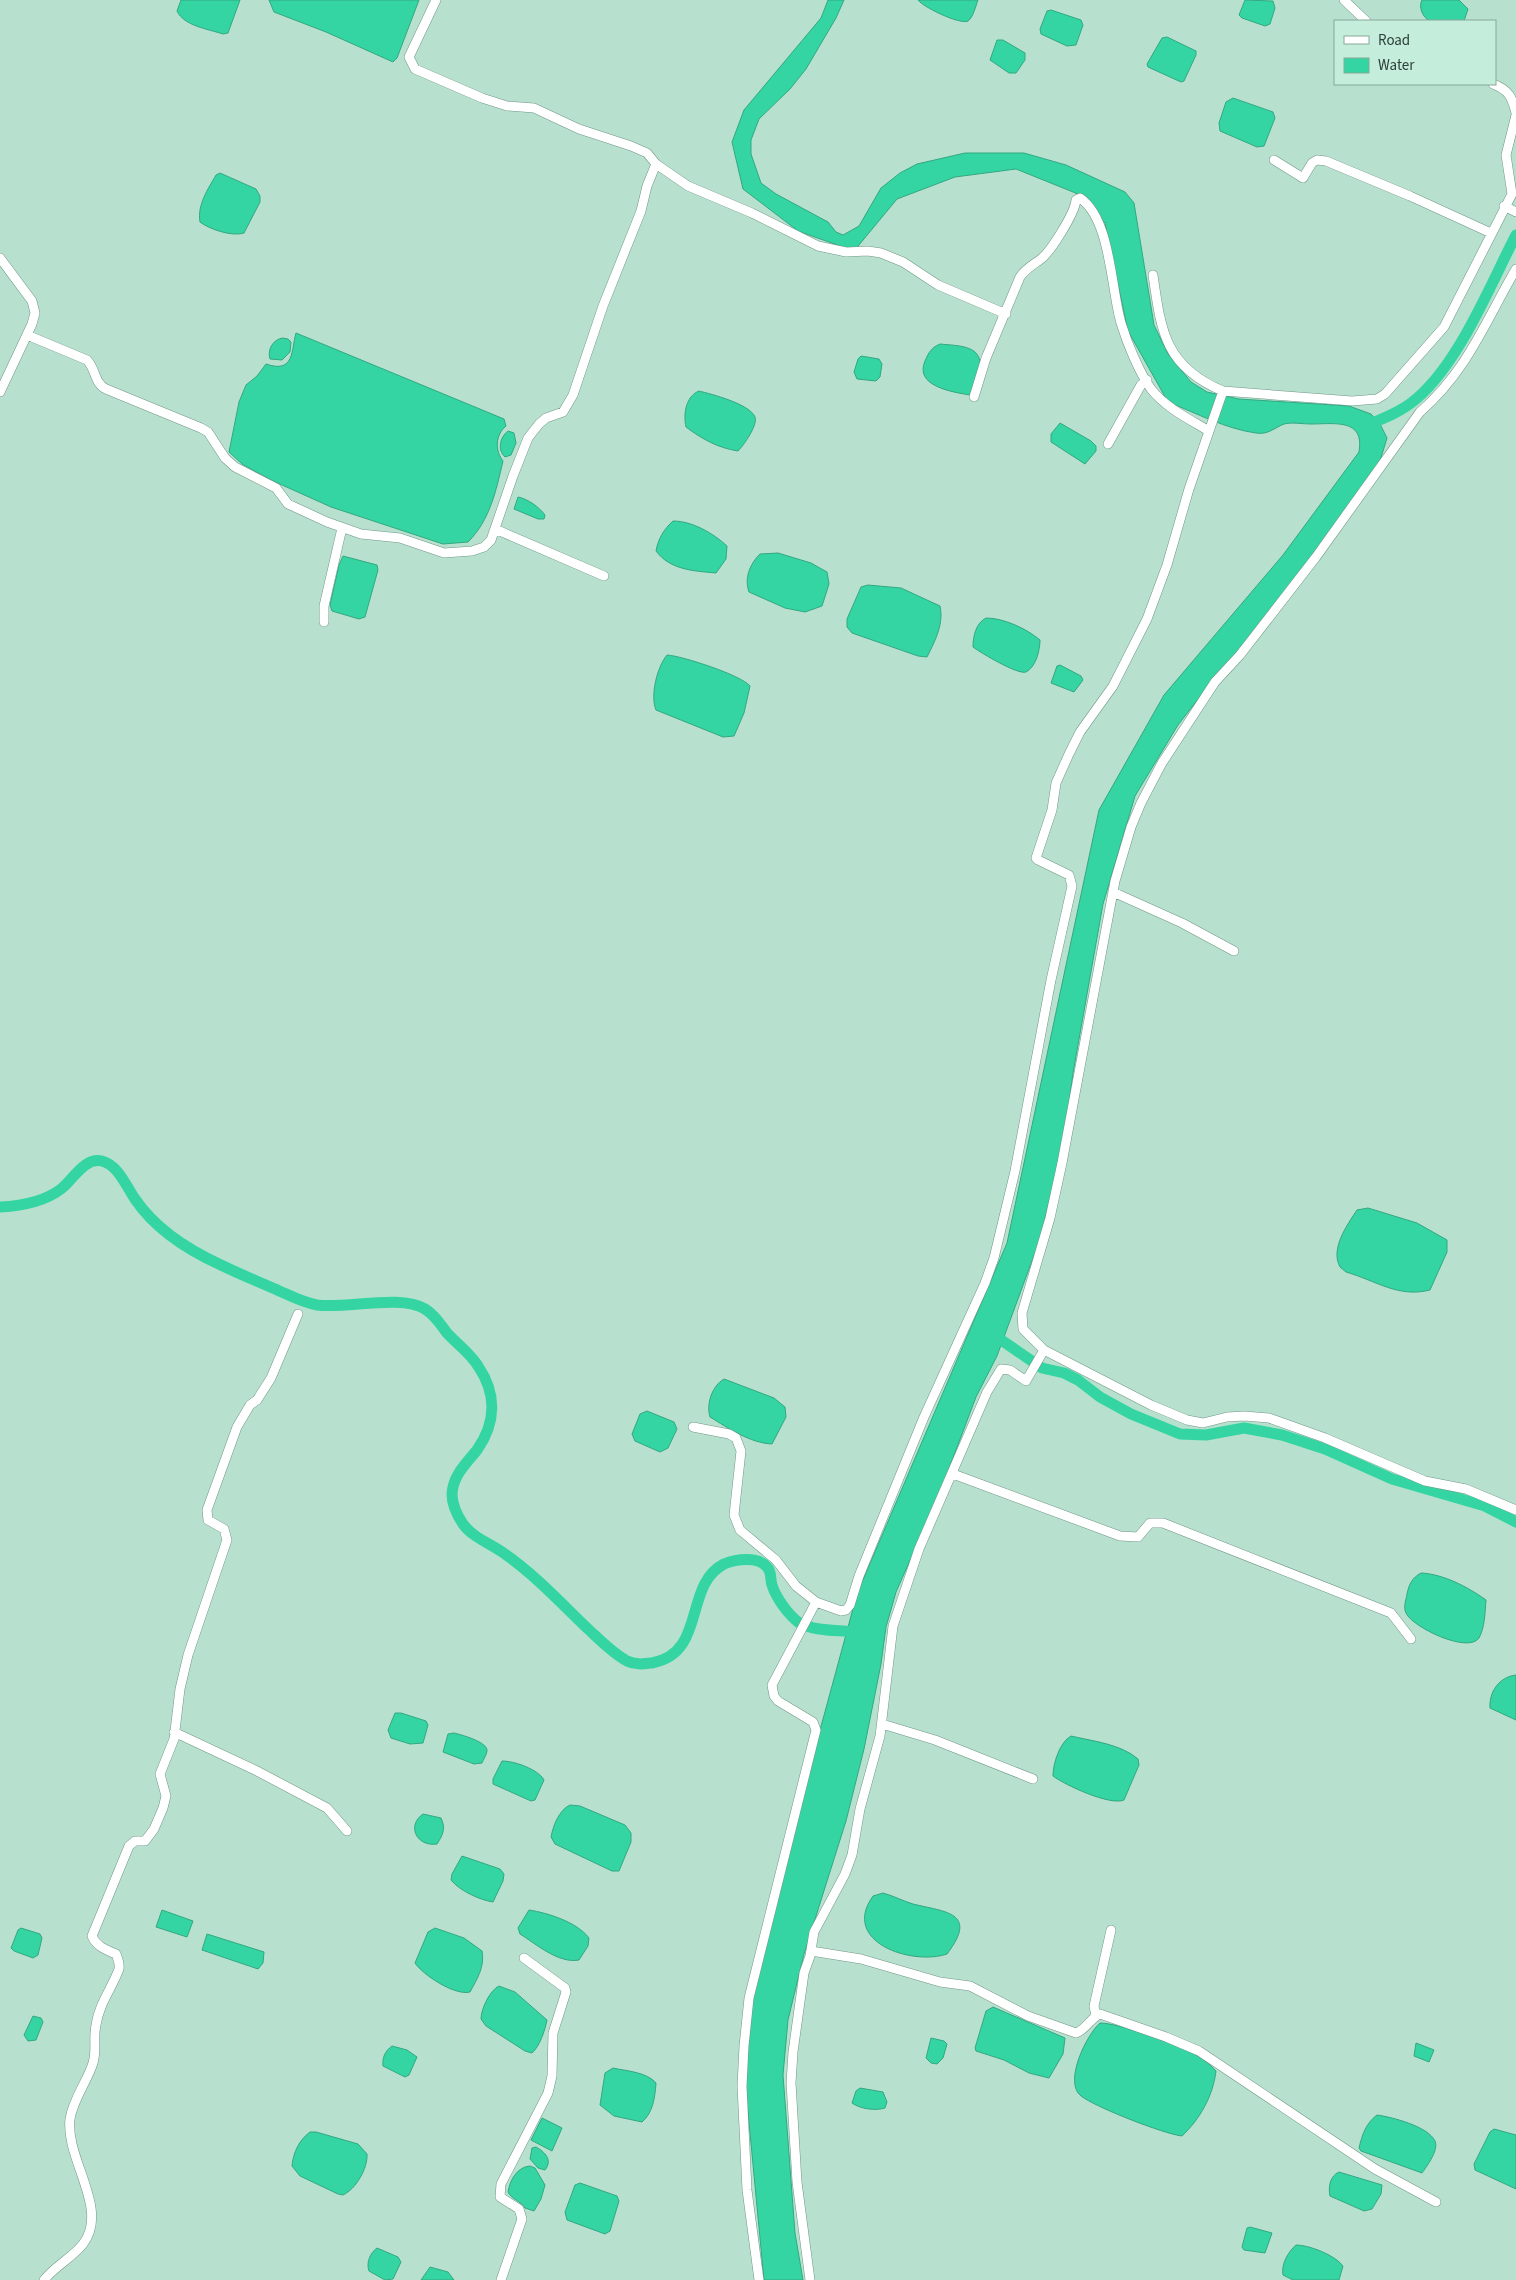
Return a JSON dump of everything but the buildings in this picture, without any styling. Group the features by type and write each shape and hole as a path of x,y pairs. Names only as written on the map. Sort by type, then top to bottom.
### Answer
{"street":[{"path":"436,0 409,57 414,69 482,98 507,106 534,108 579,130 648,153 656,164 688,186 752,213 818,246 846,252 868,251 881,253 903,262 938,285 1006,314"},
{"path":"1344,0 1365,20"},
{"path":"1154,275 1162,330 1173,352 1180,363 1222,394 1352,400 1377,399 1385,394 1444,327 1491,233 1510,209 1512,194 1506,155 1515,128 1516,114 1511,95 1504,88 1496,85"},
{"path":"1274,160 1303,178 1312,163 1317,160 1326,161 1410,196 1491,233"},
{"path":"27,336 87,360 93,368 98,382 106,389 208,432 225,458 235,468 276,488 288,504 342,528 361,534 400,538 444,552 459,553 484,547 491,540 528,438 546,418 563,412 573,395 603,306 641,211 647,186 656,164"},
{"path":"974,397 986,358 1020,277 1026,269 1041,259 1047,252 1071,213 1076,200 1080,198 1096,220 1102,235 1110,264 1121,323 1130,348 1147,380 1163,402 1210,428"},
{"path":"0,258 35,308 34,318 27,336 0,392"},
{"path":"1516,269 1483,332 1462,366 1435,399 1416,418 1316,557 1240,655 1215,682 1162,764 1141,803 1125,846 1113,892 1062,1163 1050,1218 1022,1313 1023,1329 1043,1352 1151,1405 1187,1420 1202,1422 1244,1416 1268,1418 1325,1438 1425,1481 1466,1489 1516,1510"},
{"path":"1108,444 1141,385 1147,380"},
{"path":"693,1427 729,1434 736,1438 741,1451 734,1515 740,1530 776,1560 814,1606 841,1611 846,1610 850,1605 859,1576 924,1416 978,1299 994,1258 1025,1126 1051,980 1072,886 1069,875 1036,858 1038,846 1052,810 1056,783 1080,732 1113,686 1147,619 1167,565 1176,530 1222,394"},
{"path":"324,622 324,606 342,528"},
{"path":"495,528 604,576"},
{"path":"1113,892 1182,923 1234,951"},
{"path":"44,2280 84,2244 89,2231 91,2207 75,2159 70,2120 94,2060 96,2048 95,2028 98,2013 119,1968 116,1954 100,1946 94,1941 92,1936 129,1846 135,1841 145,1841 150,1836 163,1808 166,1796 160,1774 174,1740 178,1698 188,1655 227,1540 224,1529 208,1520 207,1510 237,1427 246,1411 271,1378 298,1314"},
{"path":"810,2280 797,2182 792,2083 793,2052 804,1973 814,1932 842,1881 852,1855 860,1809 882,1724 893,1626 920,1549 996,1375 1006,1369 1026,1381 1043,1352"},
{"path":"953,1474 1120,1536 1138,1537 1150,1522 1163,1522 1391,1613 1411,1639"},
{"path":"759,2280 747,2190 742,2086 743,2056 749,1998 806,1762 815,1736 813,1722 778,1701 772,1691 775,1679 814,1606"},
{"path":"882,1724 935,1740 1033,1779"},
{"path":"174,1732 257,1771 326,1808 347,1832"},
{"path":"1096,2016 1094,2006 1111,1930"},
{"path":"810,1951 861,1959 940,1982 970,1986 1028,2016 1076,2033 1085,2029 1100,2014 1166,2037 1199,2051 1375,2169 1436,2202"},
{"path":"501,2280 522,2219 518,2209 500,2197 501,2184 548,2093 552,2076 553,2033 566,1992 565,1988 524,1958"}],"water":[{"path":"181,0 240,0 228,33 223,34 191,24 180,16 177,11"},
{"path":"269,0 419,0 397,58 393,62 326,32 274,12"},
{"path":"828,0 844,0 836,18 806,69 790,89 759,119 751,140 751,154 761,183 776,194 828,222 836,232 843,235 859,226 881,188 900,173 917,164 965,153 1024,153 1066,165 1125,192 1134,203 1154,325 1168,354 1191,382 1207,392 1239,399 1349,406 1371,414 1380,424 1387,438 1379,464 1240,654 1206,689 1178,725 1135,796 1103,904 1073,1073 1064,1140 1040,1239 997,1356 976,1397 939,1495 896,1592 886,1627 881,1664 864,1749 846,1821 804,1954 788,2020 783,2075 795,2233 803,2280 764,2280 744,2070 757,1962 857,1594 1007,1243 1099,810 1164,695 1283,555 1359,452 1360,441 1353,428 1338,424 1290,423 1264,433 1245,431 1222,424 1168,402 1128,331 1105,223 1078,194 1016,169 955,177 897,199 854,251 798,231 743,189 732,142 744,110 821,18"},
{"path":"918,0 978,0 971,17 968,21 964,22 942,15"},
{"path":"1245,0 1273,1 1275,8 1270,24 1265,26 1242,18 1239,15"},
{"path":"1422,0 1459,0 1468,9 1464,20 1429,20 1422,12"},
{"path":"1051,10 1081,20 1083,25 1076,45 1067,46 1041,34 1040,29 1047,11"},
{"path":"1167,37 1196,51 1184,81 1181,82 1148,67 1147,64 1162,38"},
{"path":"997,40 1003,40 1025,53 1025,60 1016,73 1009,73 990,60"},
{"path":"1233,98 1273,112 1275,118 1264,146 1257,147 1220,131 1219,123 1226,102"},
{"path":"220,173 256,189 260,196 260,202 244,233 221,232 200,222 200,209 204,197 216,175"},
{"path":"296,333 504,419 506,426 502,430 497,443 500,457 503,461 495,494 482,524 468,542 443,544 331,507 271,480 242,464 229,452 239,402 246,385 257,376 266,364 282,366 287,363 292,353"},
{"path":"283,338 291,342 290,352 282,360 270,359 269,352 272,346 276,340"},
{"path":"940,344 956,345 970,349 979,357 979,373 970,395 945,390 930,382 925,376 923,370 926,358 932,349"},
{"path":"861,356 879,359 882,364 880,377 876,381 857,379 854,372 858,359"},
{"path":"699,391 721,397 752,412 755,417 753,430 738,451 710,442 686,427 686,406 691,397"},
{"path":"1060,423 1091,441 1096,446 1096,451 1085,464 1051,442 1051,434"},
{"path":"508,431 514,433 516,443 511,455 505,457 500,447 503,437"},
{"path":"518,497 536,506 545,515 544,519 538,519 514,509"},
{"path":"673,521 687,523 702,529 727,546 726,559 716,573 675,566 656,551 662,534"},
{"path":"778,553 811,563 827,572 829,584 822,606 805,612 785,608 749,592 748,576 756,558 760,554"},
{"path":"343,556 377,565 378,570 365,617 359,619 332,611 330,605 339,565"},
{"path":"868,585 901,588 940,606 940,626 927,657 918,656 852,633 847,627 847,619 861,587"},
{"path":"986,618 993,618 1015,625 1040,640 1037,658 1029,670 1022,672 1015,670 973,647 976,630"},
{"path":"667,655 711,667 735,677 750,686 744,713 734,736 723,737 656,710 654,690 660,667"},
{"path":"1060,665 1081,676 1083,680 1074,692 1051,683 1057,666"},
{"path":"1368,1208 1417,1223 1447,1240 1447,1252 1430,1290 1408,1292 1398,1290 1346,1272 1340,1267 1337,1253 1341,1237 1357,1210"},
{"path":"724,1379 774,1398 785,1407 786,1417 772,1444 747,1438 710,1417 711,1396 716,1386"},
{"path":"647,1411 674,1422 677,1429 668,1448 660,1452 635,1441 632,1434 640,1414"},
{"path":"1421,1573 1455,1582 1486,1600 1484,1624 1479,1638 1473,1642 1453,1641 1429,1631 1410,1619 1405,1608 1408,1590 1413,1579"},
{"path":"1516,1675 1516,1720 1490,1708 1490,1702 1496,1686 1510,1676"},
{"path":"395,1713 426,1721 428,1725 423,1743 410,1744 391,1738 388,1730"},
{"path":"454,1733 474,1739 486,1748 487,1751 482,1763 474,1764 443,1752 448,1734"},
{"path":"1071,1736 1115,1746 1138,1759 1139,1765 1124,1800 1117,1801 1099,1797 1077,1789 1053,1776 1058,1753"},
{"path":"502,1761 525,1766 541,1776 544,1780 535,1800 531,1801 493,1784 493,1779"},
{"path":"570,1805 580,1806 625,1825 631,1833 631,1842 619,1871 612,1871 555,1844 551,1837 555,1823 560,1814"},
{"path":"423,1814 441,1818 443,1831 437,1844 424,1842 416,1835 415,1824"},
{"path":"462,1856 500,1869 504,1874 503,1881 493,1902 471,1894 451,1880 452,1874"},
{"path":"883,1893 954,1916 959,1922 960,1930 947,1954 932,1957 900,1953 884,1947 873,1938 866,1926 865,1912 873,1896"},
{"path":"162,1910 193,1921 187,1937 156,1927"},
{"path":"529,1910 562,1919 584,1932 589,1938 588,1946 579,1960 564,1959 556,1956 540,1948 520,1934 518,1928"},
{"path":"21,1928 40,1934 42,1938 38,1955 33,1958 11,1948 18,1930"},
{"path":"435,1928 464,1938 482,1951 481,1968 470,1992 456,1991 440,1984 415,1963 428,1932"},
{"path":"207,1934 264,1952 263,1963 258,1969 202,1950"},
{"path":"499,1986 515,1992 547,2020 540,2042 532,2053 525,2051 486,2026 481,2019 487,2000 492,1991"},
{"path":"993,2007 1065,2038 1063,2054 1049,2078 1029,2073 1004,2060 976,2051 975,2048 986,2011"},
{"path":"33,2016 41,2018 43,2022 36,2040 28,2041 24,2035"},
{"path":"1100,2023 1135,2031 1178,2047 1201,2058 1216,2071 1212,2089 1205,2106 1200,2115 1182,2136 1114,2113 1081,2096 1076,2089 1075,2080 1079,2058 1089,2037"},
{"path":"931,2038 944,2041 947,2044 943,2058 937,2064 931,2063 926,2058"},
{"path":"1416,2043 1434,2050 1429,2062 1414,2056"},
{"path":"392,2046 407,2050 417,2057 409,2075 405,2077 383,2066 384,2055"},
{"path":"613,2068 642,2074 656,2083 651,2109 642,2122 614,2116 600,2105 605,2073"},
{"path":"860,2088 883,2092 887,2102 885,2108 868,2109 852,2103 856,2091"},
{"path":"1377,2115 1409,2123 1425,2131 1435,2141 1436,2145 1432,2158 1422,2173 1361,2151 1359,2148 1365,2130"},
{"path":"542,2118 562,2128 552,2151 531,2140"},
{"path":"1494,2129 1516,2135 1516,2189 1475,2170 1474,2164 1490,2132"},
{"path":"310,2132 358,2144 367,2154 366,2165 360,2178 343,2195 300,2176 292,2166 297,2147"},
{"path":"536,2147 547,2157 548,2163 545,2170 538,2168 530,2159 532,2148"},
{"path":"530,2166 535,2168 545,2185 541,2199 534,2211 525,2208 508,2192 510,2183 515,2175 521,2169"},
{"path":"1339,2172 1382,2185 1381,2194 1372,2209 1364,2211 1330,2196 1330,2182"},
{"path":"580,2183 617,2196 619,2201 610,2231 605,2234 567,2220 565,2212 575,2185"},
{"path":"1250,2227 1272,2233 1265,2253 1244,2250 1242,2247 1247,2228"},
{"path":"1296,2245 1321,2251 1339,2262 1343,2266 1339,2280 1293,2280 1283,2275 1286,2258"},
{"path":"377,2248 398,2257 401,2262 393,2279 385,2280 369,2271 369,2258"},
{"path":"430,2267 448,2272 454,2280 421,2280"}],"waterway":[{"path":"1367,425 1406,407 1428,388 1443,369 1471,325 1516,235"},
{"path":"0,1207 16,1206 47,1197 61,1189 79,1170 90,1162 102,1161 108,1163 117,1171 143,1210 163,1230 197,1253 234,1271 295,1298 317,1305 329,1306 388,1302 415,1305 425,1309 438,1320 447,1333 475,1361 489,1387 491,1398 491,1419 488,1429 477,1450 457,1475 453,1487 452,1494 455,1510 463,1524 472,1533 500,1550 527,1571 606,1646 627,1661 636,1664 652,1663 669,1657 681,1646 688,1633 703,1587 711,1574 724,1564 741,1560 758,1561 767,1567 770,1571 776,1595 786,1610 798,1622 813,1628 862,1633"},
{"path":"991,1333 1042,1368 1064,1373 1078,1380 1100,1397 1131,1414 1180,1434 1206,1435 1244,1428 1282,1435 1325,1449 1392,1479 1485,1506 1516,1522"}]}
